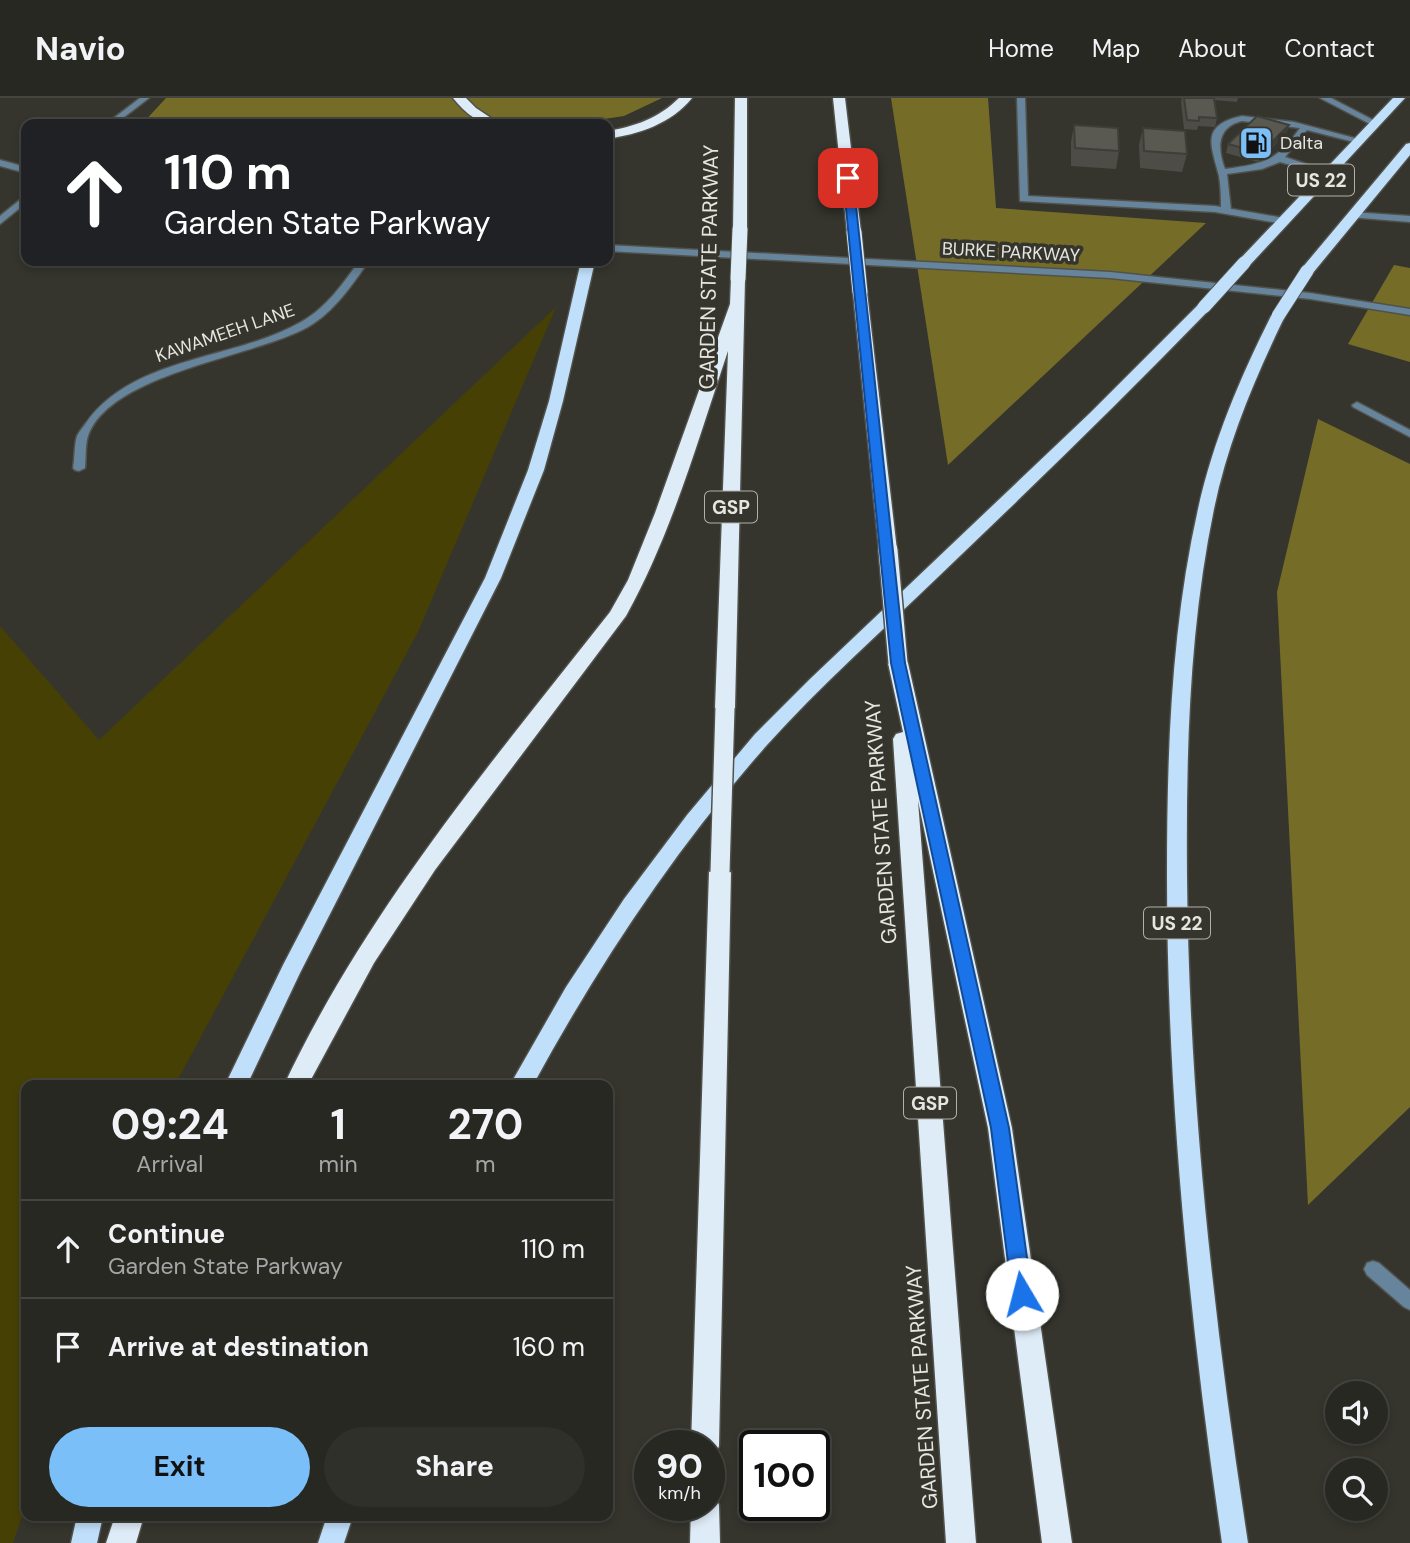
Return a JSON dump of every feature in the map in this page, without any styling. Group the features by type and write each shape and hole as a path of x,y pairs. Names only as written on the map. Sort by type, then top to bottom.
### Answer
{"highway":[{"path":"459,98 471,111 485,119"},
{"path":"613,134 639,128 660,118 686,98"},
{"name":"GARDEN STATE PARKWAY","path":"705,1430 740,229 741,98"},
{"name":"GARDEN STATE PARKWAY","path":"839,98 898,663 961,1543"},
{"name":"US 22","path":"524,1080 585,974 632,904 678,839 764,737 1100,413 1204,307 1399,98"},
{"name":"US 22","path":"1235,1543 1209,1367 1189,1169 1177,949 1177,753 1189,597 1205,513 1235,404 1251,366 1278,316 1307,271 1410,147"},
{"path":"238,1080 290,971 493,578 539,459 559,390 587,266"},
{"path":"299,1080 366,956 427,864 617,616 637,580 664,513 736,306"},
{"path":"898,663 1000,1128 1057,1543"},
{"path":"84,1543 89,1521"},
{"path":"121,1543 128,1521"},
{"path":"331,1543 338,1521"},
{"path":"705,1521 705,1543"}],"street":[{"path":"117,119 145,98"},
{"path":"1021,98 1023,199 1226,210 1283,221"},
{"path":"1324,98 1375,123"},
{"path":"1226,210 1222,172 1215,162 1217,137 1222,126 1233,120 1305,127 1358,140"},
{"path":"1222,172 1268,166 1281,159 1305,127"},
{"path":"1281,159 1327,174"},
{"path":"0,163 21,169"},
{"path":"0,221 21,202"},
{"path":"1352,215 1410,219"},
{"name":"BURKE PARKWAY","path":"613,248 1123,275 1280,292 1410,312"},
{"name":"KAWAMEEH LANE","path":"79,468 77,453 83,438 99,415 120,395 179,366 266,341 302,326 328,307 360,266"},
{"path":"1357,405 1410,434"},
{"path":"1373,1269 1410,1301"}],"shaded area":[{"path":"166,98 662,98 624,116 604,119 147,119"},
{"path":"891,98 988,98 996,208 1206,223 948,465"},
{"path":"1394,265 1410,268 1410,362 1348,344"},
{"path":"556,307 418,632 178,1080 21,1080 21,1519 13,1543 0,1543 0,626 99,740"},
{"path":"1318,419 1410,464 1410,1107 1308,1205 1277,592"}],"building":[{"path":"1184,98 1214,98 1217,118 1199,117 1199,121 1187,120"},
{"name":"Dalta","path":"1257,116 1289,125 1261,153 1228,144"},
{"path":"1074,125 1118,128 1119,151 1075,148"},
{"path":"1143,128 1185,131 1187,154 1144,151"}],"place":[{"name":"Dalta","path":"1256,143"}],"route":[{"path":"848,178 898,663 1000,1128 1022,1294"}]}
